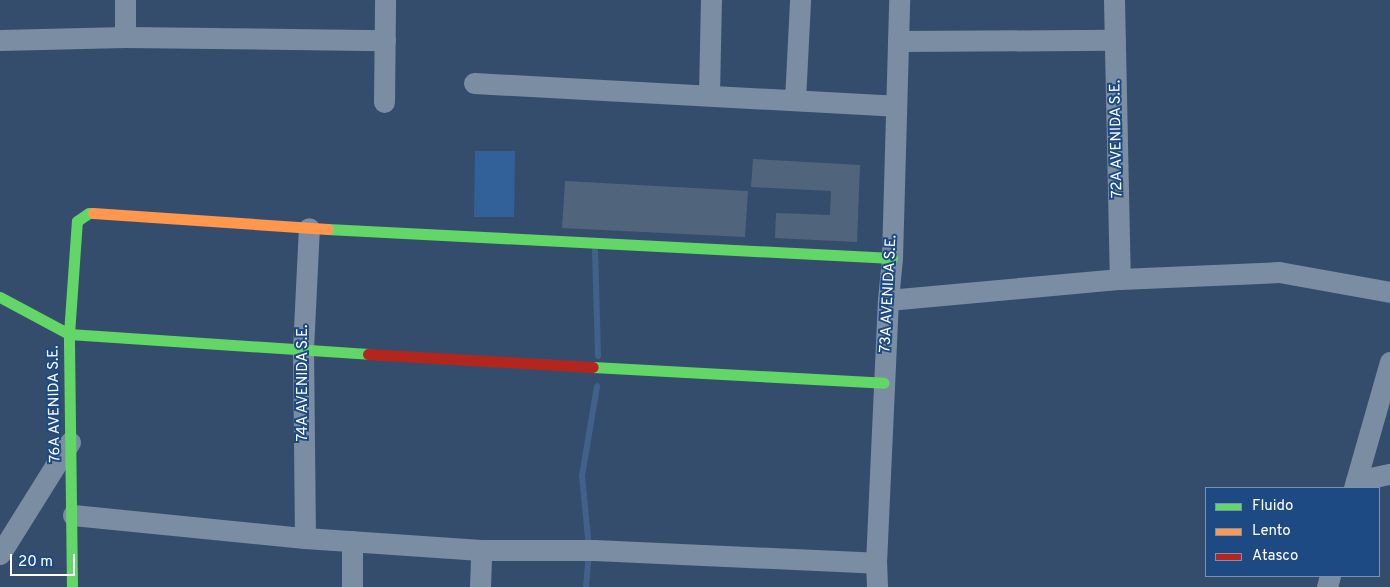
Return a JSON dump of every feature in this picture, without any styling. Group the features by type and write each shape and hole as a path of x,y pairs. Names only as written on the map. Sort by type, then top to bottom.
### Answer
{"street":[{"path":"125,0 125,37"},
{"path":"384,102 385,0"},
{"path":"709,94 710,0"},
{"path":"795,100 800,0"},
{"name":"73A AVENIDA S.E.","path":"877,587 876,563 884,383 892,258 898,0"},
{"name":"72A AVENIDA S.E.","path":"1114,0 1120,279"},
{"path":"0,40 125,37 385,40"},
{"path":"898,41 1115,40"},
{"path":"474,83 709,94 895,106"},
{"name":"76A AVENIDA S.E.","path":"72,587 73,515 69,334 77,221 89,214 309,228"},
{"path":"309,228 892,258"},
{"name":"74A AVENIDA S.E.","path":"304,538 303,349 309,228"},
{"path":"888,300 1120,279 1278,272 1390,292"},
{"path":"0,297 69,334 423,358 884,383"},
{"path":"1355,485 1390,362"},
{"path":"0,554 70,442"},
{"path":"1355,485 1390,474"},
{"path":"73,515 304,538 481,550 594,550 876,563"},
{"path":"352,541 352,587"},
{"path":"480,587 481,550"}],"shaded area":[{"path":"475,151 515,151 514,217 474,217"}],"building":[{"path":"753,159 860,165 857,242 775,238 776,213 830,215 831,191 751,187"},
{"path":"565,181 748,191 745,237 562,228"}],"waterway":[{"path":"595,249 598,356"},
{"path":"588,538 582,476 597,386"},
{"path":"586,587 588,562"}],"traffic: fast":[{"path":"72,587 69,334 77,221 89,213 93,213"},
{"path":"327,229 892,258"},
{"path":"0,297 69,334 368,354"},
{"path":"593,367 884,383"}],"traffic: slow":[{"path":"93,213 327,229"}],"traffic: jam":[{"path":"368,354 593,367"}]}
